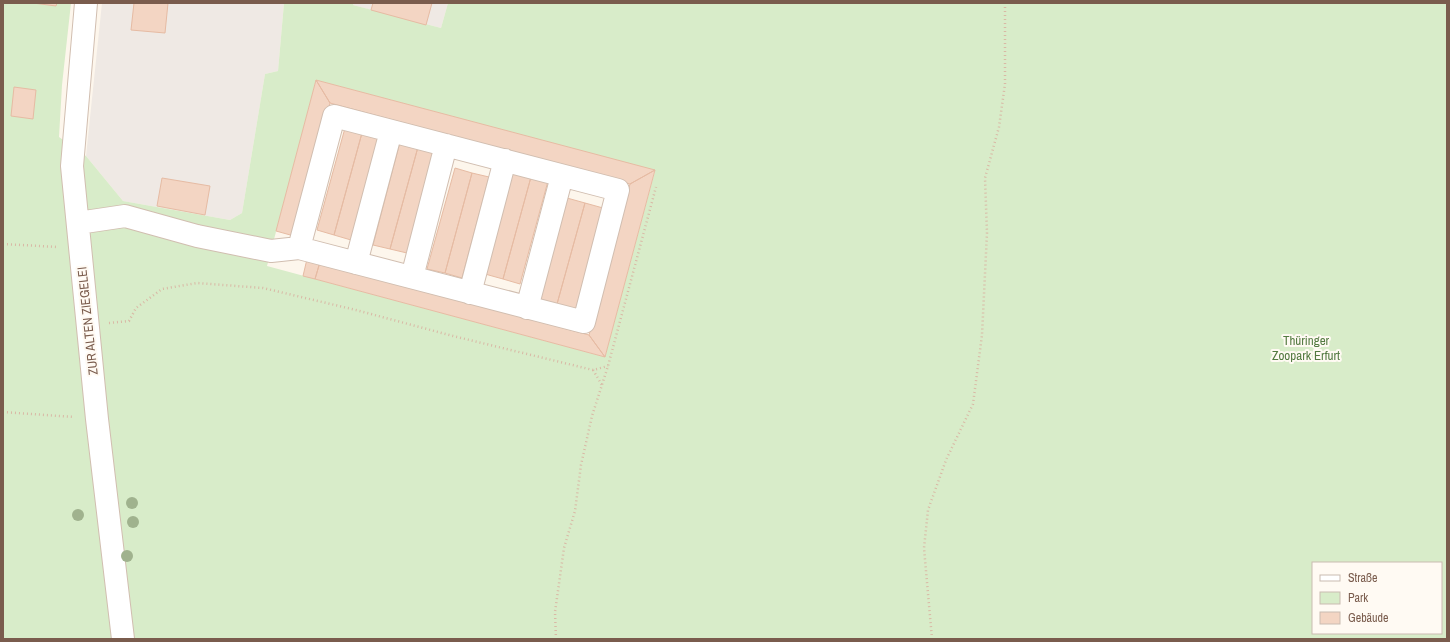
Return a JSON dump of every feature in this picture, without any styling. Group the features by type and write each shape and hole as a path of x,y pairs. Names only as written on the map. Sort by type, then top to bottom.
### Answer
{"lane":[{"name":"ZUR ALTEN ZIEGELEI","path":"86,3 72,166 97,419 123,639"},
{"path":"78,223 125,216 197,236 271,251 299,248 584,322 618,190 334,116 299,248"},
{"path":"356,263 391,131"},
{"path":"412,277 446,145"},
{"path":"470,292 504,160"},
{"path":"527,308 562,176"}],"path":[{"path":"932,639 924,548 928,510 946,460 972,404 982,335 987,233 985,178 999,127 1005,84 1005,3"},
{"path":"556,639 555,612 564,548 575,511 581,465 592,416 608,366 656,187"},
{"path":"3,244 80,248"},
{"path":"87,325 129,321 136,308 162,289 197,283 263,288 593,370 608,366"},
{"path":"593,370 602,386"},
{"path":"3,412 97,419"}],"shaded area":[{"path":"102,3 284,3 278,71 265,74 242,213 230,220 123,201 86,156"},
{"path":"354,3 448,3 441,28 353,5"}],"green space":[{"name":"Thüringer Zoopark Erfurt","path":"3,3 71,3 62,85 59,137 86,156 123,201 230,220 242,213 265,74 278,71 284,3 354,3 353,5 441,28 448,3 1447,3 1447,639 3,639","holes":["316,80 655,171 605,357 267,266"]}],"building":[{"path":"33,3 57,3 56,6"},
{"path":"134,3 168,3 165,33 131,30"},
{"path":"373,3 432,3 426,25 371,10"},
{"path":"316,80 655,170 630,184 330,103"},
{"path":"316,80 330,103 294,236 276,231"},
{"path":"14,87 36,90 33,119 11,116"},
{"path":"345,128 362,133 334,235 317,230"},
{"path":"362,133 379,137 351,240 334,235"},
{"path":"400,142 418,147 390,249 373,245"},
{"path":"418,147 435,151 407,253 390,249"},
{"path":"455,168 472,173 445,273 427,269"},
{"path":"655,170 605,357 589,335 630,184"},
{"path":"513,172 531,177 503,279 485,274"},
{"path":"472,173 489,177 462,278 445,273"},
{"path":"531,177 548,181 520,284 503,279"},
{"path":"162,178 210,186 205,215 157,206"},
{"path":"567,198 585,203 557,304 539,299"},
{"path":"585,203 603,208 576,309 557,304"},
{"path":"307,259 320,262 315,279 303,276"},
{"path":"320,262 589,335 605,357 315,279"}]}
